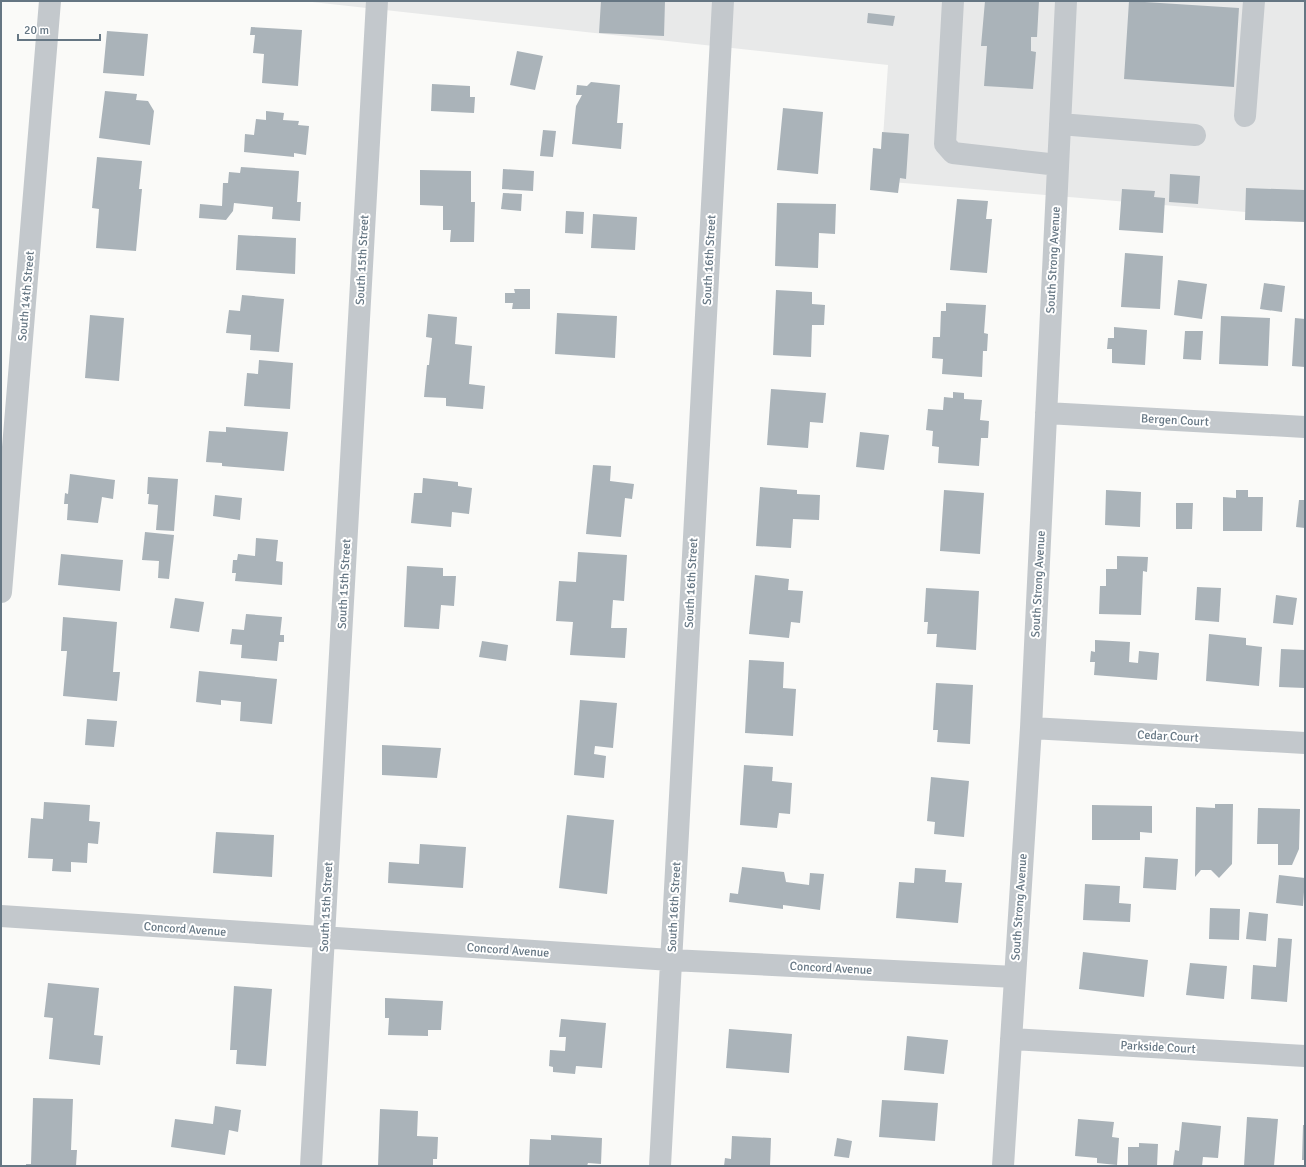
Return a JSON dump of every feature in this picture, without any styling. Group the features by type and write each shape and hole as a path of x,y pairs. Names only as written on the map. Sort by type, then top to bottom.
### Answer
{"street":[{"name":"South 14th Street","path":"1,592 50,1"},
{"name":"South 15th Street","path":"311,1166 377,1"},
{"name":"South 16th Street","path":"660,1166 723,1"},
{"path":"953,1 945,144 953,153 1058,165"},
{"name":"South Strong Avenue","path":"1003,1166 1031,728 1066,1"},
{"path":"1245,116 1254,1"},
{"path":"1060,124 1195,135"},
{"name":"Bergen Court","path":"1046,413 1305,427"},
{"name":"Cedar Court","path":"1031,728 1305,743"},
{"name":"Concord Avenue","path":"1,916 671,960 1015,977"},
{"name":"Parkside Court","path":"1011,1039 1305,1056"}],"shaded area":[{"path":"303,1 1305,1 1305,217 880,181 888,65"}],"building":[{"path":"601,1 665,1 664,36 599,33"},
{"path":"985,1 1039,1 1037,37 1031,37 1031,51 1036,52 1033,89 984,86 987,46 981,46"},
{"path":"1129,1 1239,8 1234,87 1124,79"},
{"path":"868,13 895,16 893,26 867,23"},
{"path":"251,27 302,30 298,86 262,83 264,54 253,53 255,35 250,35"},
{"path":"107,31 148,34 144,76 103,73"},
{"path":"517,51 543,56 535,90 510,85"},
{"path":"591,82 620,85 617,123 623,123 621,149 572,144 576,106 582,95 576,95 577,85 587,86"},
{"path":"432,84 470,86 470,97 475,97 474,113 431,111"},
{"path":"105,91 137,94 136,100 148,101 154,111 150,145 99,138"},
{"path":"783,108 823,112 818,174 777,170"},
{"path":"266,111 284,113 283,120 299,121 298,125 309,126 306,155 294,153 294,157 244,152 245,134 254,135 256,119 266,120"},
{"path":"543,130 556,131 553,157 540,156"},
{"path":"882,132 909,134 906,179 900,178 898,193 870,190 873,148 881,149"},
{"path":"97,157 142,161 139,189 142,189 136,251 96,248 99,209 92,208"},
{"path":"241,167 299,171 297,202 301,202 300,221 272,219 273,207 234,203 233,211 226,220 199,218 200,204 222,206 223,183 228,183 229,172 240,173"},
{"path":"503,169 534,171 533,191 502,189"},
{"path":"420,170 471,171 471,202 475,202 474,242 450,242 451,230 443,230 443,206 420,205"},
{"path":"1170,174 1200,176 1198,204 1169,202"},
{"path":"1246,188 1305,190 1305,222 1245,220"},
{"path":"1122,189 1155,191 1154,197 1165,198 1163,233 1119,230"},
{"path":"503,193 522,194 521,211 501,209"},
{"path":"957,199 988,201 986,219 992,219 987,273 950,270"},
{"path":"777,203 836,204 835,234 819,233 818,268 775,266"},
{"path":"566,211 584,212 583,234 565,233"},
{"path":"593,214 637,217 635,250 591,248"},
{"path":"238,235 296,238 295,274 236,270"},
{"path":"1125,253 1163,256 1160,309 1121,307"},
{"path":"1178,280 1207,284 1202,319 1174,315"},
{"path":"1264,283 1285,286 1282,312 1260,309"},
{"path":"514,289 530,289 530,309 512,309 513,303 505,303 505,293 515,293"},
{"path":"776,290 812,292 812,304 825,305 824,325 812,325 811,357 773,355"},
{"path":"242,295 284,299 279,352 250,350 251,335 226,333 229,310 240,311"},
{"path":"946,303 986,305 984,333 988,334 987,351 983,351 982,377 942,374 943,359 932,358 933,337 940,337 941,311 946,311"},
{"path":"557,313 617,316 615,358 555,354"},
{"path":"428,314 457,317 455,344 472,346 469,384 485,386 483,409 446,406 446,398 424,397 427,365 429,365 432,338 426,337"},
{"path":"90,315 124,318 119,381 85,378"},
{"path":"1221,316 1270,318 1268,366 1219,364"},
{"path":"1295,318 1305,319 1305,367 1292,366"},
{"path":"1114,327 1147,330 1145,365 1112,363 1112,349 1107,349 1108,338 1114,338"},
{"path":"1185,331 1203,331 1201,360 1183,359"},
{"path":"259,360 293,363 290,409 244,406 247,373 258,374"},
{"path":"771,389 826,393 823,423 810,422 808,448 767,445"},
{"path":"953,392 964,393 964,399 982,400 980,420 989,421 988,438 981,438 979,466 938,463 939,447 932,446 933,431 926,430 928,409 943,410 944,397 953,398"},
{"path":"226,427 288,432 284,471 222,466 222,463 206,462 209,431 226,432"},
{"path":"860,432 889,435 884,470 856,467"},
{"path":"593,465 611,466 610,481 634,484 632,499 625,498 621,537 586,534"},
{"path":"70,474 115,480 113,499 102,497 98,523 67,520 68,504 64,504 65,493 68,494"},
{"path":"148,477 178,479 174,531 156,530 158,505 148,504"},
{"path":"423,478 458,482 458,486 472,488 469,514 452,512 451,527 411,523 414,493 422,493"},
{"path":"760,487 797,490 797,494 820,495 819,520 793,519 791,548 756,546"},
{"path":"944,490 984,493 980,554 940,551"},
{"path":"1106,490 1141,492 1140,527 1105,525"},
{"path":"1236,490 1248,490 1248,497 1263,497 1262,531 1223,531 1223,497 1236,498"},
{"path":"215,495 242,498 240,520 213,516"},
{"path":"1299,500 1305,500 1305,528 1296,527"},
{"path":"1176,503 1193,503 1192,529 1176,529"},
{"path":"145,532 174,535 169,579 158,578 159,561 142,560"},
{"path":"256,538 278,540 276,561 283,562 282,585 235,581 236,573 232,573 233,560 237,560 238,554 255,556"},
{"path":"578,552 627,555 624,601 613,600 611,628 627,628 625,658 570,655 573,622 556,621 559,581 576,582"},
{"path":"61,554 123,560 120,591 58,585"},
{"path":"1117,556 1148,557 1147,572 1143,571 1141,615 1099,614 1100,586 1106,586 1106,569 1117,569"},
{"path":"407,566 443,568 443,576 456,576 454,606 441,605 439,629 404,627"},
{"path":"755,575 789,579 788,590 803,591 800,623 791,622 789,638 749,634"},
{"path":"1197,587 1221,588 1219,622 1195,620"},
{"path":"926,588 979,591 976,650 936,647 937,634 927,634 928,622 924,622"},
{"path":"1276,595 1297,598 1293,625 1273,623"},
{"path":"175,598 204,602 199,632 170,628"},
{"path":"246,614 282,617 280,635 284,635 284,642 279,642 277,661 241,658 242,645 230,644 232,629 244,630"},
{"path":"63,617 117,622 113,672 120,672 117,701 63,696 67,651 61,651"},
{"path":"1209,634 1246,638 1246,645 1262,647 1259,686 1206,681"},
{"path":"1095,640 1130,642 1129,662 1138,663 1139,651 1159,653 1157,680 1094,675 1095,662 1090,662 1091,651 1095,652"},
{"path":"482,641 508,645 506,661 479,657"},
{"path":"1281,649 1305,650 1305,688 1279,687"},
{"path":"749,660 784,662 783,688 796,689 793,736 745,733"},
{"path":"199,671 277,679 272,724 240,721 241,702 221,700 221,705 196,702"},
{"path":"936,683 973,685 970,744 937,742 938,730 933,730"},
{"path":"580,700 617,703 613,748 595,746 594,754 606,756 604,778 574,775"},
{"path":"87,719 117,721 114,747 85,745"},
{"path":"382,745 441,748 437,778 382,775"},
{"path":"744,765 773,767 772,781 792,783 790,814 779,813 777,828 740,825"},
{"path":"931,777 969,781 964,837 934,834 935,822 927,821"},
{"path":"44,802 90,805 89,821 100,822 98,844 88,843 87,863 71,862 71,872 52,871 53,859 28,858 31,818 43,819"},
{"path":"1215,804 1233,804 1232,864 1219,878 1211,870 1201,870 1195,877 1196,807 1215,808"},
{"path":"1092,805 1152,806 1152,833 1140,832 1140,840 1092,840"},
{"path":"1258,808 1300,809 1299,849 1292,865 1278,865 1278,844 1257,844"},
{"path":"567,815 614,820 607,894 559,888"},
{"path":"216,832 274,835 272,877 213,873"},
{"path":"420,844 466,847 463,888 388,883 389,862 419,864"},
{"path":"1145,857 1178,859 1176,890 1143,888"},
{"path":"742,867 784,872 786,882 809,885 810,873 824,874 820,910 783,905 783,909 729,902 730,893 738,894"},
{"path":"915,868 946,870 945,882 962,883 958,923 896,918 899,882 914,883"},
{"path":"1279,875 1305,878 1303,906 1276,903"},
{"path":"1085,884 1120,886 1119,903 1131,904 1130,922 1083,920"},
{"path":"1210,908 1240,909 1239,940 1209,939"},
{"path":"1249,912 1268,914 1266,941 1246,939"},
{"path":"1278,938 1292,939 1287,1002 1251,999 1253,965 1276,967"},
{"path":"1083,952 1148,960 1144,997 1079,989"},
{"path":"1190,963 1227,966 1224,999 1186,995"},
{"path":"48,983 99,988 94,1035 103,1036 100,1065 49,1059 53,1018 44,1017"},
{"path":"234,986 272,989 266,1066 236,1064 237,1050 230,1050"},
{"path":"385,998 443,1001 441,1030 428,1030 428,1036 388,1035 389,1018 385,1018"},
{"path":"561,1019 606,1023 602,1068 576,1066 575,1074 553,1072 553,1067 549,1066 550,1050 565,1051 566,1037 559,1037"},
{"path":"729,1029 792,1034 789,1073 726,1068"},
{"path":"907,1036 948,1040 944,1074 904,1070"},
{"path":"33,1098 73,1099 71,1150 77,1150 76,1166 26,1166 26,1164 31,1164"},
{"path":"882,1100 938,1103 935,1141 879,1137"},
{"path":"215,1106 241,1110 238,1132 229,1130 225,1155 171,1147 175,1119 213,1124"},
{"path":"380,1109 418,1111 417,1136 438,1137 437,1159 433,1159 433,1166 378,1166"},
{"path":"1247,1117 1278,1119 1274,1166 1244,1166"},
{"path":"1078,1119 1114,1122 1112,1137 1119,1138 1117,1165 1097,1163 1097,1158 1075,1156"},
{"path":"1182,1122 1221,1126 1218,1158 1203,1157 1202,1166 1173,1166 1175,1150 1179,1151"},
{"path":"1303,1125 1305,1125 1305,1160 1302,1160"},
{"path":"551,1135 602,1138 601,1164 588,1163 587,1166 529,1166 530,1139 551,1140"},
{"path":"732,1136 771,1138 770,1166 724,1166 725,1158 731,1159"},
{"path":"837,1138 852,1141 849,1158 834,1156"},
{"path":"1139,1143 1158,1144 1157,1166 1128,1166 1128,1147 1139,1147"}]}
